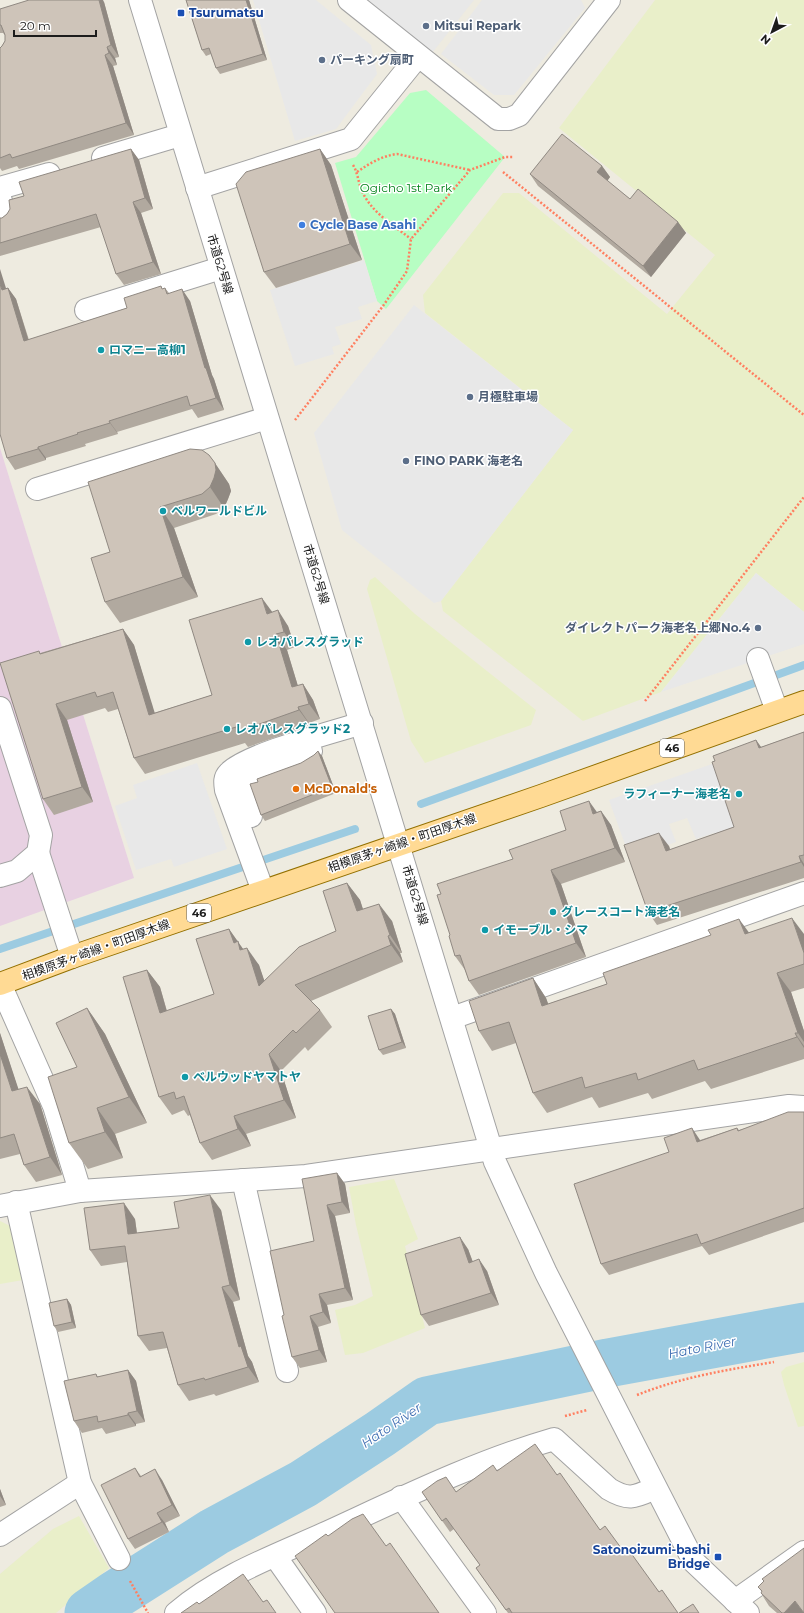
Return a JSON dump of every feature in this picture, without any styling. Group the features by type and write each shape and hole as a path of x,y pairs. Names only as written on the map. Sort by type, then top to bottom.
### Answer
{"main road":[{"name":"相模原茅ヶ崎線・町田厚木線","path":"0,984 72,957 541,796 773,701 804,702"}],"street":[{"name":"市道62号線","path":"140,0 180,135 362,723 491,1148 512,1202 655,1488"},
{"path":"349,0 498,119 509,119 519,115 605,1"},
{"path":"197,188 350,139 418,56"},
{"path":"0,188 180,135"},
{"path":"86,310 221,268"},
{"path":"37,489 267,418"},
{"path":"758,660 773,701"},
{"path":"0,708 41,835 38,853 56,912 72,957"},
{"path":"263,891 226,790 225,781 228,774 250,759 362,723"},
{"path":"0,876 17,871 38,853"},
{"path":"452,1018 804,893"},
{"path":"0,984 54,1106 80,1192"},
{"path":"123,1567 80,1483 8,1204 80,1192 306,1176 789,1106 804,1107"},
{"path":"243,1180 287,1371"},
{"path":"176,1613 192,1600 217,1585 401,1497 512,1451 554,1439 609,1489 617,1494 632,1498 655,1488 694,1562 741,1607 804,1552"},
{"path":"0,1534 80,1483"},
{"path":"401,1497 485,1613"},
{"path":"275,1556 315,1613"}],"path":[{"path":"357,172 368,164 387,155 397,154 470,170"},
{"path":"294,422 383,306 407,271 411,239 470,170 505,157 514,157"},
{"path":"349,159 357,172 361,190 368,202 378,213 411,239"},
{"path":"503,172 804,415"},
{"path":"645,701 804,497"},
{"path":"636,1396 668,1383 708,1373 774,1362"},
{"path":"123,1567 148,1613"}],"shaded area":[{"name":"パーキング扇町","path":"253,0 316,0 371,45 377,74 336,129 295,141"},
{"name":"Mitsui Repark","path":"366,0 474,0 432,53"},
{"path":"482,0 581,0 585,8 514,95 494,95 441,54"},
{"path":"364,260 377,301 358,307 362,319 335,327 341,344 332,347 334,354 295,366 270,290"},
{"name":"FINO PARK 海老名","path":"414,305 573,430 441,601 434,603 342,530 314,433"},
{"path":"0,448 134,878 0,926"},
{"name":"ダイレクトパーク海老名上郷No.4","path":"756,573 804,612 804,644 661,692"},
{"path":"197,763 227,849 174,867 171,859 136,870 115,806 137,798 133,785"},
{"path":"715,763 739,829 716,837 714,833 696,839 687,818 669,824 676,842 630,858 609,800"}],"green space":[{"path":"655,0 804,0 804,612 756,573 661,692 583,721 443,611 441,601 573,430 425,313 423,295 503,193 519,193 667,314 715,255 559,128"},
{"name":"Ogicho 1st Park","path":"426,90 505,157 386,309 377,301 335,163 356,157 410,93"},
{"path":"375,577 415,614 536,710 531,725 425,763 411,741 367,589 370,580"},
{"path":"394,1179 418,1239 405,1246 425,1328 363,1353 345,1355 335,1310 355,1305 373,1296 356,1225 349,1187"},
{"path":"0,1221 10,1226 23,1280 0,1284"},
{"path":"804,1362 804,1426 798,1427 781,1372 786,1367"},
{"path":"79,1516 109,1568 56,1613 0,1613 0,1574 53,1529"}],"building":[{"path":"29,0 99,0 111,45 107,47 109,53 105,55 126,123 12,158 10,154 0,158 0,48 5,41 5,35 0,25 0,9"},
{"path":"186,0 246,0 263,54 216,68 209,48 202,50"},
{"path":"562,134 602,166 597,172 630,199 638,189 678,222 643,266 530,174"},
{"path":"131,149 145,198 133,202 153,262 116,274 96,214 0,243 0,218 7,214 10,209 9,200 24,196 19,182"},
{"path":"320,149 350,244 264,272 236,184 246,172"},
{"path":"0,284 2,290 8,288 24,341 127,308 124,298 161,286 162,289 165,288 167,294 182,289 205,368 216,398 190,406 187,396 109,421 110,423 38,447 38,449 7,458 0,434"},
{"path":"190,449 202,450 209,455 215,463 216,470 210,487 202,494 160,507 183,577 105,602 91,558 110,552 88,482"},
{"path":"262,598 267,614 278,610 284,632 276,634 292,687 303,684 309,704 298,707 299,710 237,732 236,727 134,758 113,692 97,697 95,692 56,704 82,787 43,799 0,663 39,651 40,654 123,629 149,715 212,695 189,620"},
{"path":"804,732 804,855 799,856 801,862 648,912 624,845 659,833 666,851 734,827 712,762 715,761 713,756 756,740 759,748"},
{"name":"McDonald's","path":"318,751 332,787 261,815 250,784 258,782 257,779 301,763"},
{"path":"589,801 593,814 601,811 615,848 551,870 576,943 469,981 460,955 455,956 437,895 441,894 437,884 513,859 509,850 566,830 560,811"},
{"path":"347,883 357,911 379,904 390,935 388,936 391,945 295,985 320,1010 296,1033 293,1030 269,1054 284,1100 234,1116 238,1129 200,1143 184,1096 176,1099 174,1092 159,1097 123,977 147,970 160,1013 214,994 196,939 229,929 234,943 238,941 240,950 247,948 259,986 299,947 336,931 323,891"},
{"path":"792,918 804,953 804,964 777,973 798,1033 795,1033 797,1037 698,1070 694,1060 638,1080 636,1073 585,1088 582,1077 533,1093 509,1022 479,1031 469,1001 533,978 542,1006 607,984 603,973 711,935 708,930 739,919 745,934"},
{"path":"87,1008 129,1097 97,1108 105,1132 69,1143 48,1077 77,1067 56,1023"},
{"path":"391,1009 402,1042 379,1050 368,1016"},
{"path":"0,1054 12,1091 27,1087 50,1157 24,1165 14,1134 0,1138"},
{"path":"788,1112 804,1112 804,1208 701,1244 697,1234 601,1264 574,1184 669,1152 664,1138 692,1128 697,1142 737,1128 738,1131"},
{"path":"337,1173 342,1202 327,1205 345,1288 319,1294 323,1312 310,1316 319,1350 292,1357 282,1316 284,1315 270,1251 314,1241 302,1179"},
{"path":"210,1195 230,1285 222,1287 239,1347 241,1346 248,1367 205,1380 204,1378 178,1385 163,1332 138,1336 125,1246 90,1250 84,1208 124,1203 128,1234 179,1228 174,1202"},
{"path":"460,1237 469,1263 479,1259 491,1293 421,1315 405,1254"},
{"path":"67,1299 72,1322 54,1326 49,1303"},
{"path":"128,1370 137,1411 128,1413 128,1415 98,1422 97,1416 74,1421 64,1381 96,1374 97,1377"},
{"path":"535,1444 557,1475 560,1473 600,1530 605,1526 624,1552 628,1549 659,1592 662,1590 678,1613 512,1613 509,1608 506,1610 476,1568 480,1565 446,1518 442,1521 422,1492 437,1481 446,1477 456,1492 493,1465 497,1471"},
{"path":"135,1468 140,1477 155,1469 172,1505 157,1513 162,1522 128,1539 101,1485"},
{"path":"363,1514 386,1546 390,1543 439,1613 335,1613 295,1556 326,1534 328,1536 352,1519"},
{"path":"804,1548 804,1613 795,1601 784,1613 782,1613 761,1593 762,1591 758,1587 764,1581 762,1579"},
{"path":"243,1574 263,1602 267,1600 276,1613 181,1613 197,1602 199,1604"},
{"path":"693,1604 699,1613 679,1613"}],"waterway":[{"path":"421,804 804,665"},
{"path":"0,949 355,829"},
{"name":"Hato River","path":"89,1613 214,1532 303,1484 380,1434 427,1401 608,1363 804,1327"}],"place":[{"name":"Tsurumatsu","path":"181,13"},
{"name":"Mitsui Repark","path":"426,26"},
{"name":"パーキング扇町","path":"322,60"},
{"name":"Cycle Base Asahi","path":"302,225"},
{"name":"ロマニー高柳1","path":"101,350"},
{"name":"月極駐車場","path":"470,397"},
{"name":"FINO PARK 海老名","path":"406,461"},
{"name":"ベルワールドビル","path":"163,511"},
{"name":"ダイレクトパーク海老名上郷No.4","path":"758,628"},
{"name":"レオパレスグラッド","path":"248,642"},
{"name":"レオパレスグラッド2","path":"227,729"},
{"name":"McDonald's","path":"296,789"},
{"name":"ラフィーナー海老名","path":"739,794"},
{"name":"グレースコート海老名","path":"553,912"},
{"name":"イモーブル・シマ","path":"485,930"},
{"name":"ベルウッドヤマトヤ","path":"185,1077"},
{"name":"Satonoizumi-bashi Bridge","path":"718,1557"}]}
